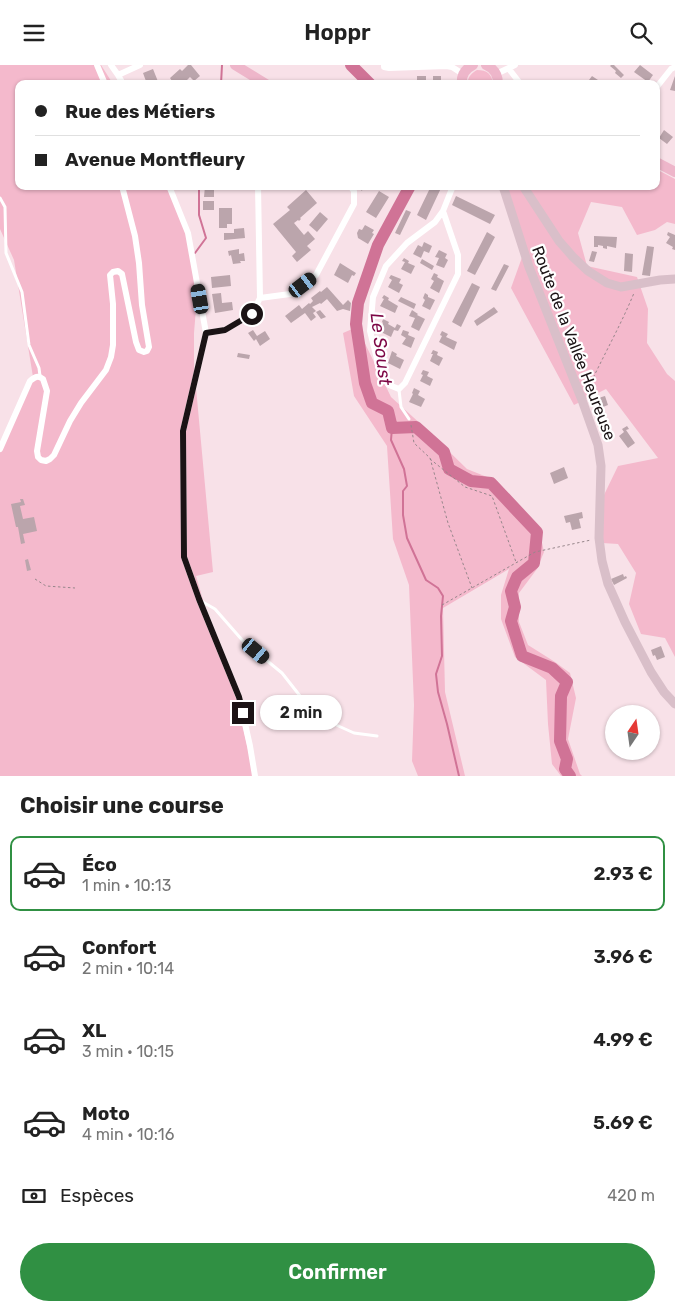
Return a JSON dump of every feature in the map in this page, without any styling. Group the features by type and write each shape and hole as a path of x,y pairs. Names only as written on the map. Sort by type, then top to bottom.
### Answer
{"main road":[{"path":"235,65 259,80"},
{"path":"462,79 467,69 473,65"},
{"path":"486,65 493,69 498,80"},
{"path":"660,164 675,172"}],"street":[{"path":"97,65 103,80"},
{"path":"111,65 121,80"},
{"path":"118,75 140,65"},
{"path":"384,66 389,68 452,67 462,79"},
{"path":"499,80 512,67 518,80"},
{"path":"660,83 671,69 675,67"},
{"path":"0,449 30,381 40,377 43,379 47,391 38,457 46,461 54,455 74,415 106,370 111,357 114,304 110,275 113,272 118,271 122,275 139,350 144,353 149,347 142,305 140,263 123,190"},
{"path":"171,190 188,233 206,333 183,431 184,557 239,697 255,776"},
{"path":"206,333 225,330 252,314 260,298 258,190"},
{"path":"260,298 290,295 316,275 354,204 352,190"},
{"path":"443,211 458,255 458,274 405,383 399,389 389,385 379,367 370,331 373,297 386,266 407,243 435,222 443,211 451,190"},
{"name":"Route de la Vallée Heureuse","path":"504,190 526,261 598,445 601,466 599,539 608,584 625,622 651,671 664,692 675,704"},
{"path":"526,190 559,241 588,271 606,283 621,287 675,279"}],"lane":[{"path":"0,198 5,207 6,253 22,292 29,345 39,368 40,377"},
{"path":"399,389 401,407 409,419"},
{"path":"199,599 214,609 243,641 282,673 304,701 334,724 354,733 377,736"}],"path":[{"path":"582,400 601,359 623,321 636,284"},
{"path":"409,419 414,443 430,458 465,487 492,496 516,563"},
{"path":"430,458 448,523 472,589"},
{"path":"442,605 535,552 599,539"},
{"path":"35,579 46,586 75,588"}],"shaded area":[{"path":"0,65 101,65 110,80 15,80 15,190 169,190 188,235 198,285 194,333 194,366 213,572 196,576 218,651 237,701 254,776 0,776 0,453 33,377 14,260 0,229"},
{"path":"477,70 484,71 488,73 492,80 468,80"},
{"path":"660,171 675,179 675,224 667,222 655,230 637,235 622,207 591,202 578,233 587,266 637,277 648,309 647,343 667,374 675,381 675,657 665,638 641,634 629,604 636,573 618,544 602,543 603,497 618,466 658,458 606,389 574,405 511,288 525,249 507,190 660,190"},
{"path":"357,327 391,397 467,469 497,481 539,528 544,552 537,569 519,593 519,622 528,645 570,673 576,698 568,739 582,776 561,776 552,764 546,680 515,657 501,619 501,595 509,569 443,608 445,692 465,776 418,776 412,761 414,705 409,585 393,539 387,446 354,396 343,333"}],"building":[{"path":"188,65 191,65 200,76 195,80 190,77 187,80 171,80 170,78 180,69 182,71"},
{"path":"611,65 614,65 624,75 621,78 615,73 616,71"},
{"path":"640,65 653,75 649,80 645,80 634,72"},
{"path":"153,69 157,80 146,80 143,73"},
{"path":"417,76 426,76 426,80 417,80"},
{"path":"433,76 441,76 441,80 433,80"},
{"path":"592,76 598,80 589,80"},
{"path":"675,76 675,91 670,90"},
{"path":"664,130 673,137 667,144 660,139"},
{"path":"205,190 214,190 214,197 204,197"},
{"path":"306,190 317,203 299,221 294,223 304,235 308,231 315,239 307,246 311,250 297,262 292,256 296,252 273,224 290,210 287,207"},
{"path":"429,190 440,190 426,220 417,215"},
{"path":"379,191 389,197 376,218 366,212"},
{"path":"456,196 495,215 490,224 452,205"},
{"path":"203,201 214,201 214,210 203,210"},
{"path":"219,208 232,208 232,224 227,224 227,228 219,228"},
{"path":"406,210 411,212 400,235 395,233"},
{"path":"320,212 328,219 317,232 309,225"},
{"path":"365,225 374,230 372,233 374,234 368,244 358,238 357,233"},
{"path":"244,228 245,238 224,240 224,233 234,233 234,229"},
{"path":"487,232 495,237 475,275 467,271"},
{"path":"668,232 675,235 675,250 666,243 670,237 667,235"},
{"path":"594,236 617,237 616,248 607,246 607,249 598,245 598,247 594,247"},
{"path":"424,242 432,246 429,253 424,251 421,258 413,254 418,245 422,247"},
{"path":"647,246 654,247 650,276 642,275"},
{"path":"239,249 239,254 244,253 245,261 233,264 228,251"},
{"path":"439,250 447,254 445,258 448,260 444,268 436,265 439,258 435,257"},
{"path":"592,251 597,252 594,262 589,261"},
{"path":"625,253 633,254 632,272 624,271"},
{"path":"404,258 409,261 408,263 415,266 411,274 401,269 405,262 402,261"},
{"path":"422,259 434,266 432,270 420,263"},
{"path":"340,263 356,273 354,276 352,275 348,283 334,275"},
{"path":"504,264 509,266 496,291 491,289"},
{"path":"434,273 444,281 439,293 430,288 434,281 431,279"},
{"path":"230,275 231,286 212,288 211,277"},
{"path":"391,275 401,279 399,283 403,285 399,293 388,287 392,280 389,278"},
{"path":"472,283 480,287 461,327 452,322"},
{"path":"327,287 343,305 348,300 351,303 350,311 343,309 337,311 327,299 321,304 312,307 316,311 313,313 316,317 311,321 305,313 291,323 285,316 299,305 302,309 310,304 313,301 311,298"},
{"path":"221,293 222,303 232,302 233,310 215,313 212,294"},
{"path":"425,293 428,297 435,300 430,310 422,306 425,300 423,298"},
{"path":"384,295 398,306 395,313 380,306"},
{"path":"401,297 416,304 414,309 398,301"},
{"path":"494,307 498,312 477,326 474,321"},
{"path":"320,310 326,317 321,319 316,312"},
{"path":"412,310 425,319 419,331 411,327 415,318 409,316"},
{"path":"383,319 395,328 397,324 401,326 398,331 394,330 391,337 379,331"},
{"path":"253,330 257,336 265,331 270,339 260,346 256,339 254,341 248,333"},
{"path":"403,330 409,332 408,335 415,338 411,348 402,344 406,338 401,335"},
{"path":"442,331 448,334 446,337 457,342 454,350 439,342"},
{"path":"433,350 438,352 437,355 443,358 439,366 430,361"},
{"path":"392,351 397,354 396,356 404,360 400,369 388,363"},
{"path":"238,353 250,355 249,359 237,357"},
{"path":"423,370 429,372 427,376 433,379 430,386 420,381"},
{"path":"414,388 420,391 418,395 425,399 421,407 409,402"},
{"path":"605,396 608,405 598,409 595,399"},
{"path":"627,426 629,429 626,430 635,443 628,448 619,436 624,432 622,429"},
{"path":"564,467 568,478 554,484 550,473"},
{"path":"20,499 23,499 25,505 20,506 23,519 34,517 37,531 23,534 25,543 21,544 11,504 21,502"},
{"path":"582,512 583,518 579,519 581,528 572,530 570,522 566,523 564,516"},
{"path":"28,559 31,570 27,571 25,560"},
{"path":"623,574 627,578 614,585 611,579"},
{"path":"661,646 665,657 657,660 651,650"}],"waterway":[{"path":"221,80 222,65"},
{"name":"Le Soust","path":"351,65 366,80"},
{"path":"195,253 206,238 199,215 199,190"},
{"name":"Le Soust","path":"408,190 378,245 358,303 356,324 365,383 372,403 388,411 392,428 416,427 444,452 449,469 471,481 491,483 537,532 534,563 517,577 511,591 515,607 511,621 522,656 552,668 567,682 561,696 560,741 567,759 565,769 570,776"},
{"path":"392,428 391,440 404,469 407,486 403,491 403,515 407,538 426,580 438,588 443,596 441,616 442,656 436,674 438,692 459,776"}],"route":[{"path":"243,713 239,697 184,557 183,431 206,333 225,330 252,314"}]}
